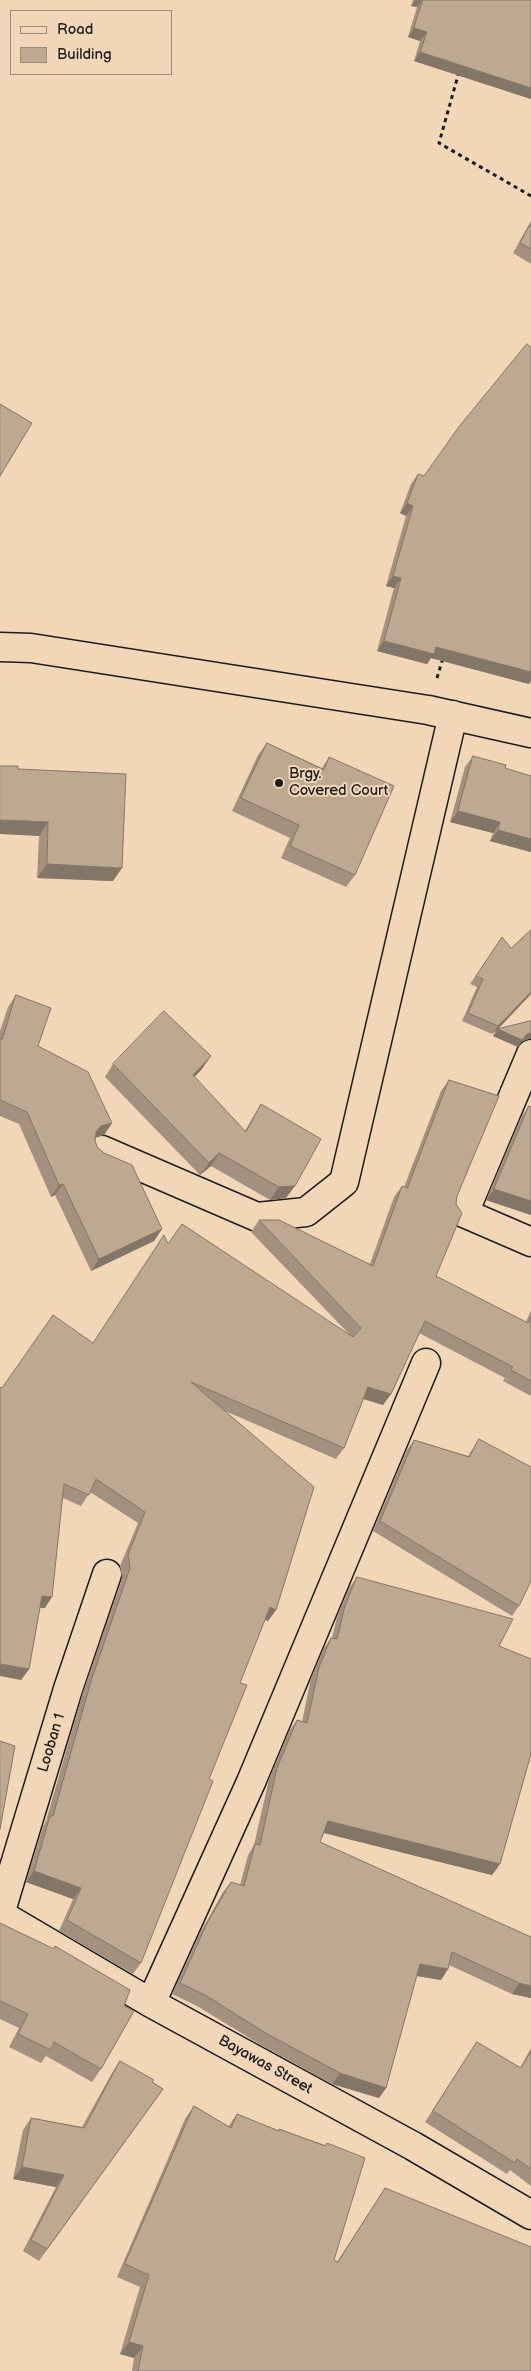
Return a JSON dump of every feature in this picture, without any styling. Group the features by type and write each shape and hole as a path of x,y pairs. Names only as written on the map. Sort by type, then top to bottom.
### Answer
{"street":[{"path":"0,647 31,648 440,712 531,734"},
{"path":"102,1150 257,1217 306,1212 344,1182 440,712"},
{"path":"531,1054 522,1097 464,1214 531,1242"},
{"path":"151,2003 251,1782 426,1363"},
{"name":"Looban 1","path":"0,1914 68,1689 107,1574"},
{"name":"Bayawas Street","path":"0,1914 151,2003 413,2146 531,2215"}],"path":[{"path":"460,66 439,143 531,196"},
{"path":"440,712 444,653"}],"building":[{"path":"423,0 531,0 531,88 420,52 427,32 414,28"},
{"path":"531,223 531,249 520,243"},
{"path":"527,344 531,347 531,672 436,647 434,654 384,641 401,578 393,576 413,506 407,503 418,474 424,476 458,428"},
{"path":"0,404 32,423 0,476"},
{"path":"267,743 324,770 329,757 394,786 355,875 290,846 299,825 241,798"},
{"path":"473,756 506,765 505,768 531,776 531,839 498,830 500,822 458,811"},
{"path":"0,766 18,766 18,769 126,774 122,868 47,864 48,822 0,820"},
{"path":"531,930 531,992 498,1026 468,1013 483,979 476,976 502,937 511,948"},
{"path":"16,995 51,1008 38,1046 88,1072 112,1123 101,1126 96,1132 95,1140 97,1147 104,1153 132,1165 162,1229 99,1259 63,1184 59,1185 27,1112 0,1100 0,1038 2,1039"},
{"path":"164,1011 211,1056 193,1075 246,1132 261,1104 321,1139 295,1186 279,1187 219,1153 209,1163 113,1064"},
{"path":"531,1021 531,1033 527,1034 522,1040 498,1029"},
{"path":"449,1080 499,1096 457,1196 456,1204 462,1213 436,1276 528,1323 531,1317 531,1381 511,1370 513,1367 425,1321 391,1394 368,1387 344,1448 191,1382 314,1487 276,1610 270,1607 240,1683 247,1685 209,1779 213,1781 141,1963 67,1920 81,1888 34,1871 50,1816 53,1816 91,1681 130,1568 128,1555 145,1512 96,1479 89,1495 64,1484 52,1597 42,1596 29,1669 0,1664 0,1387 2,1388 53,1315 93,1343 164,1235 168,1244 182,1224 353,1337 361,1328 259,1220 279,1220 373,1266 402,1186 407,1188"},
{"path":"529,1106 531,1107 531,1201 494,1189"},
{"path":"479,1439 531,1467 531,1581 519,1606 380,1521 414,1440 469,1457"},
{"path":"357,1577 513,1619 499,1646 531,1659 531,1754 500,1864 328,1821 320,1842 531,1937 531,1986 519,1983 452,1952 448,1969 420,1964 386,2088 340,2073 269,2035 205,1995 180,1983 207,1923 231,1882 244,1886 255,1844 260,1845 277,1768 297,1720 307,1723 319,1667 331,1638 337,1639 345,1606"},
{"path":"0,1741 15,1746 0,1829"},
{"path":"0,1923 54,1949 55,1946 130,1990 124,2006 134,2011 101,2069 54,2042 51,2050 18,2034 28,2014 0,2001"},
{"path":"477,2042 521,2068 531,2051 531,2169 517,2159 515,2163 433,2111"},
{"path":"120,2061 154,2080 152,2082 163,2089 47,2249 31,2240 64,2175 22,2167 31,2118 84,2128"},
{"path":"194,2106 231,2128 237,2114 279,2131 279,2129 325,2146 327,2143 365,2158 334,2260 338,2262 385,2188 531,2247 531,2371 138,2371 143,2346 129,2342 149,2275 125,2264"}],"place":[{"name":"Brgy. Covered Court","path":"279,783"}]}
